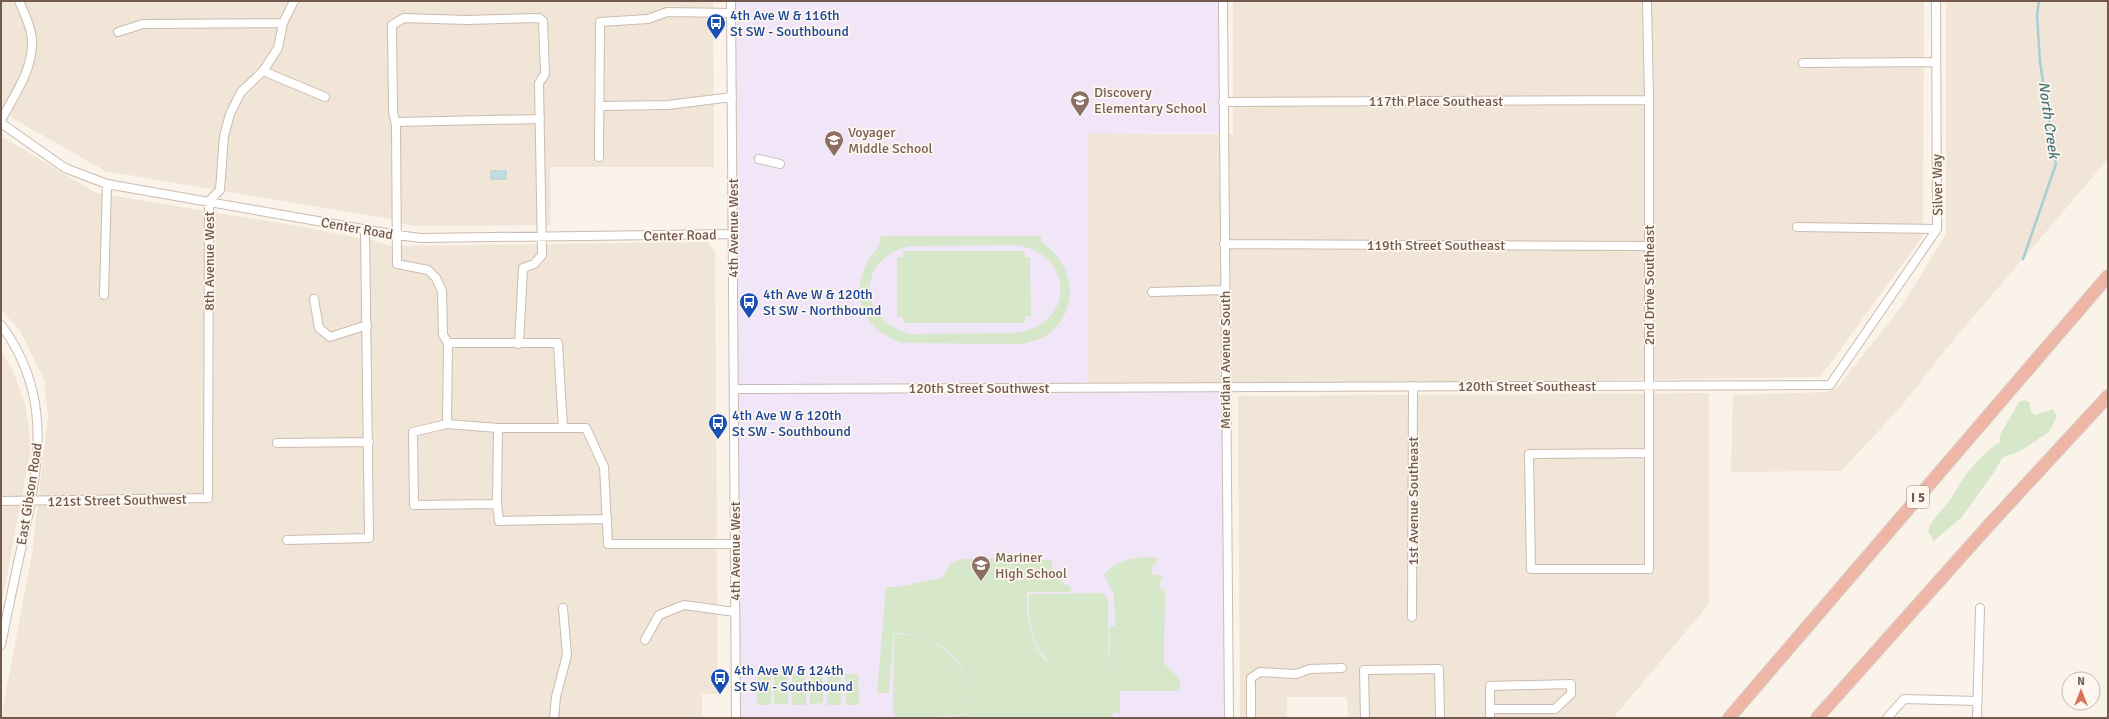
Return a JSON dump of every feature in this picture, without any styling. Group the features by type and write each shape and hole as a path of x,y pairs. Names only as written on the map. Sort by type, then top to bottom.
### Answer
{"highway":[{"name":"I 5","path":"1728,718 2108,276"},
{"path":"1817,718 1989,525 2108,396"}],"street":[{"path":"1,121 26,72 30,58 31,34 19,1"},
{"name":"8th Avenue West","path":"208,498 209,201 220,190 224,136 230,114 241,92 263,71 278,48 283,23 294,1"},
{"name":"4th Avenue West","path":"731,1 736,718"},
{"name":"Meridian Avenue South","path":"1222,1 1229,718"},
{"name":"2nd Drive Southeast","path":"1647,1 1649,100 1649,246 1649,386 1649,453 1649,569 1531,569 1529,454 1649,453"},
{"name":"Silver Way","path":"1830,385 1938,229 1936,1"},
{"path":"599,157 601,106 600,22 648,19 667,12 732,13"},
{"path":"447,424 448,343 443,335 442,291 436,278 428,270 397,264 392,25 404,18 467,20 539,18 543,21 545,28 545,74 539,83 542,255 534,264 523,268 519,344"},
{"path":"118,32 143,24 283,23"},
{"path":"1803,63 1936,62"},
{"path":"263,71 325,96"},
{"path":"601,106 668,105 732,97"},
{"name":"117th Place Southeast","path":"1223,102 1649,100"},
{"path":"395,122 540,120"},
{"name":"Center Road","path":"1,121 65,168 107,184 397,235 422,238 733,234"},
{"path":"759,159 780,164"},
{"path":"104,295 107,184"},
{"path":"1797,227 1938,229"},
{"path":"287,540 369,538 365,229"},
{"name":"119th Street Southeast","path":"1224,244 1649,246"},
{"path":"1152,292 1224,290"},
{"path":"314,299 319,328 330,337 367,325"},
{"name":"East Gibson Road","path":"1,325 22,362 32,389 39,443 31,501 1,645"},
{"path":"448,343 558,343 563,428"},
{"name":"120th Street Southeast","path":"1225,388 1830,385"},
{"name":"1st Avenue Southeast","path":"1412,617 1413,386"},
{"name":"120th Street Southwest","path":"734,389 1225,388"},
{"path":"497,504 414,505 413,432 447,424 498,428 586,428 604,467 608,544 735,544"},
{"path":"498,428 497,504 499,521 606,519"},
{"path":"277,443 368,442"},
{"name":"121st Street Southwest","path":"1,502 208,498"},
{"path":"645,640 659,615 684,605 735,612"},
{"path":"554,718 556,697 567,655 563,608"},
{"path":"1977,718 1980,608"},
{"path":"1251,718 1251,678 1260,672 1296,674 1310,669 1342,668"},
{"path":"1365,718 1364,670 1440,670 1440,718"},
{"path":"1490,709 1555,709 1571,694 1572,684 1490,686 1490,709 1490,718"},
{"path":"1887,718 1904,698 1977,700"}],"shaded area":[{"path":"1,1 713,1 714,167 550,167 551,225 412,226 390,219 105,171 14,119 1,109"},
{"path":"731,1 1223,1 1223,133 1088,134 1088,387 1225,388 1229,718 736,718"},
{"path":"1233,1 1924,1 1923,236 1820,377 1034,388 1088,134 1233,134"},
{"path":"1946,1 2108,1 2108,159 1950,344 1899,409 1841,471 1731,472 1733,395 1827,392 1837,388 1902,306 1946,234"},
{"path":"1,136 96,193 304,227 375,241 391,246 707,242 715,251 718,694 702,694 702,718 1,718 32,554 48,416 44,380 20,330 1,310"},
{"path":"1,349 13,371 26,407 31,448 1,607"},
{"path":"1709,393 1709,604 1613,718 1348,718 1347,697 1287,697 1287,718 1240,718 1238,396"}],"green space":[{"path":"881,236 1041,236 1041,242 1053,252 1062,264 1068,277 1070,291 1068,305 1063,318 1053,330 1040,339 1022,344 902,343 878,330 864,312 860,301 862,276 869,258 878,248","holes":["1016,245 1036,251 1050,262 1058,275 1061,290 1057,305 1048,318 1033,328 1013,333 910,334 892,326 880,315 872,302 870,288 872,275 880,262 893,252 911,246"]},
{"path":"903,251 1024,251 1025,257 1030,257 1031,316 1025,316 1025,323 903,323 903,317 897,317 897,258 903,257"},
{"path":"2024,400 2029,402 2031,412 2036,415 2053,409 2057,416 2049,432 2020,451 2002,458 1996,469 1962,517 1934,541 1928,531 1932,523 1972,467 1988,451 2000,442 2000,435 2019,402"},
{"path":"1142,557 1158,558 1152,567 1151,574 1162,576 1159,587 1165,591 1164,663 1180,679 1180,691 1120,691 1120,714 1115,712 1111,715 1111,718 946,717 969,714 933,717 896,717 893,713 894,634 889,693 877,693 886,587 897,587 942,578 951,563 962,559 1015,558 1015,562 1041,562 1041,560 1051,560 1053,569 1059,580 1071,587 1071,592 1028,592 1027,602 1029,623 1034,643 1044,659 1051,664 1036,644 1029,615 1029,594 1103,593 1108,599 1109,677 1110,626 1115,626 1114,595 1104,575 1113,566 1130,559","holes":["894,634 909,634 914,635","927,639 933,641 952,655 959,664 967,678 953,658 935,643"]},
{"path":"774,674 788,674 788,704 774,704"},
{"path":"845,674 858,674 859,705 846,705"},
{"path":"757,675 771,675 771,705 757,705"},
{"path":"792,675 806,675 806,705 792,705"},
{"path":"810,675 823,675 823,703 810,704"},
{"path":"828,675 841,675 841,705 827,705"}],"water":[{"path":"491,171 506,171 506,179 491,179"}],"waterway":[{"name":"North Creek","path":"2023,259 2056,164 2040,62 2037,16 2039,1"}],"place":[{"name":"4th Ave W & 116th St SW - Southbound","path":"716,40"},
{"name":"Discovery Elementary School","path":"1080,117"},
{"name":"Voyager Middle School","path":"834,157"},
{"name":"4th Ave W & 120th St SW - Northbound","path":"749,319"},
{"name":"4th Ave W & 120th St SW - Southbound","path":"718,440"},
{"name":"Mariner High School","path":"981,582"},
{"name":"4th Ave W & 124th St SW - Southbound","path":"720,695"}]}
